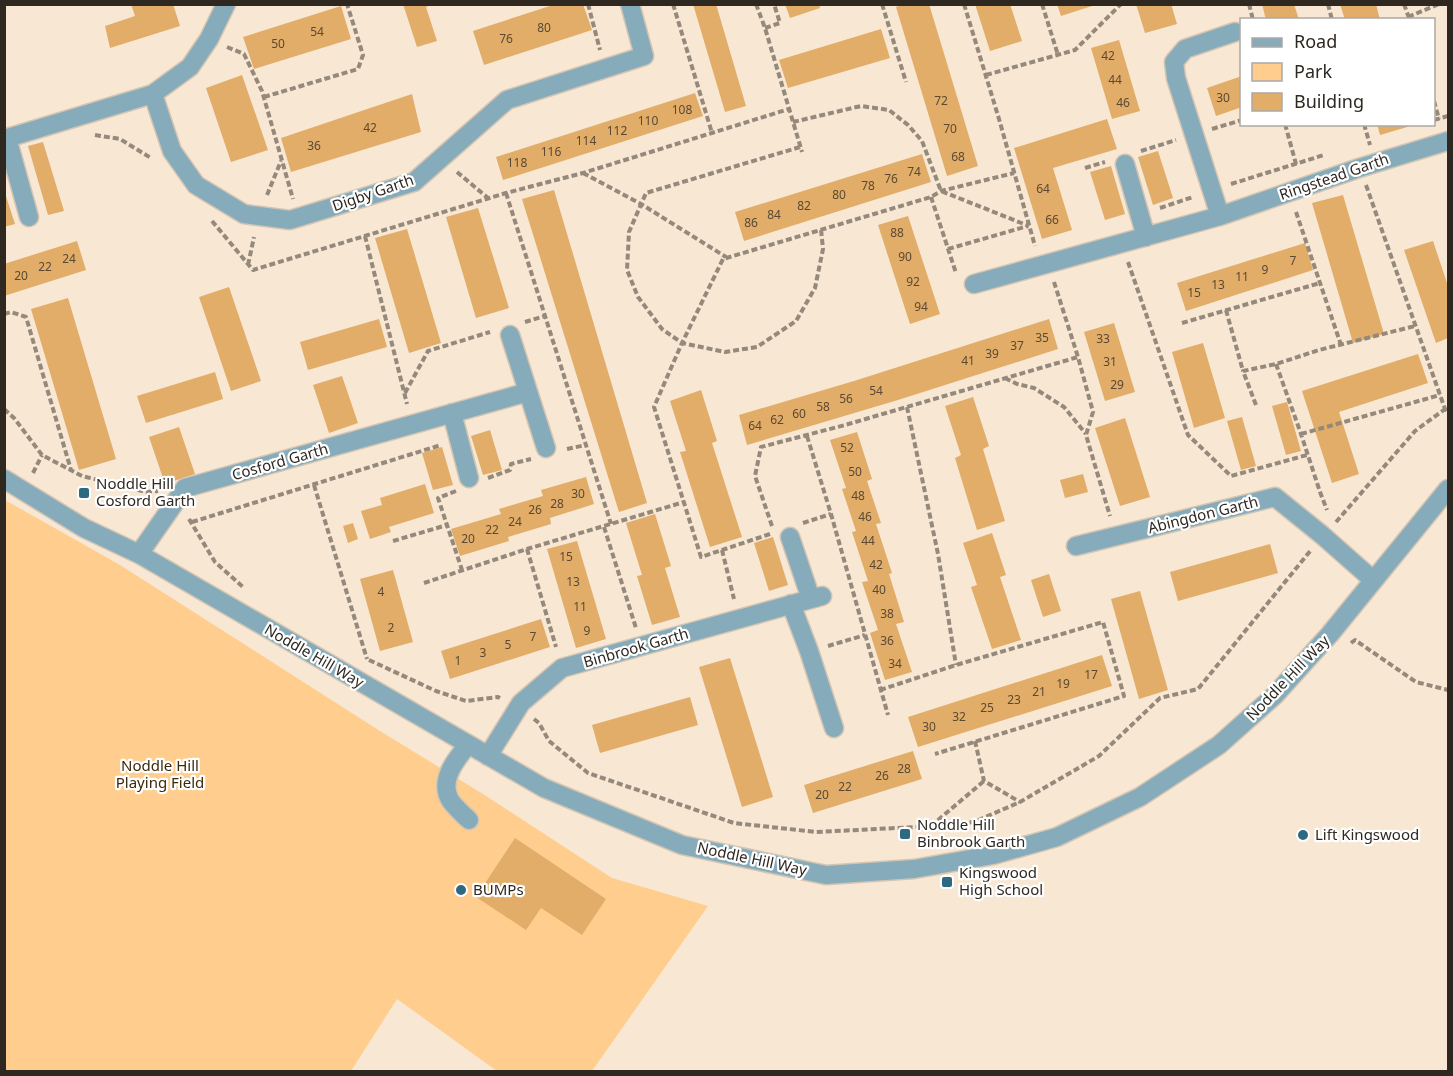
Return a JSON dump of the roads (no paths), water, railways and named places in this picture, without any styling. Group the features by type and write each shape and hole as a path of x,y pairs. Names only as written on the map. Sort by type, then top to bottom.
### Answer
{"street":[{"path":"29,217 6,138 153,94 190,67 209,39 226,4"},
{"name":"Digby Garth","path":"153,94 172,151 196,185 244,214 290,220 414,182 507,100 644,56 630,4"},
{"path":"1220,216 1176,78 1174,62 1185,49 1234,32"},
{"name":"Ringstead Garth","path":"966,282 1048,264 1220,216 1359,168 1449,141"},
{"path":"1124,159 1146,237"},
{"path":"508,329 548,452"},
{"name":"Cosford Garth","path":"139,554 185,488 528,392"},
{"path":"452,413 469,483"},
{"name":"Noddle Hill Way","path":"4,479 84,528 139,554 544,789 682,845 826,875 914,869 993,855 1057,837 1140,797 1219,745 1275,695 1330,634 1449,489"},
{"name":"Abingdon Garth","path":"1076,546 1275,497 1328,530 1373,580"},
{"name":"Binbrook Garth","path":"488,756 519,706 562,668 816,597 793,531"},
{"path":"791,604 834,728"},
{"path":"468,745 454,761 447,782 449,799 469,820"}],"place":[{"name":"Noddle Hill Cosford Garth","path":"84,493"},
{"name":"Noddle Hill Binbrook Garth","path":"905,834"},
{"name":"Lift Kingswood","path":"1303,835"},
{"name":"Kingswood High School","path":"947,882"},
{"name":"BUMPs","path":"461,890"}],"park label":[{"name":"Noddle Hill Playing Field","path":"160,774"}]}
